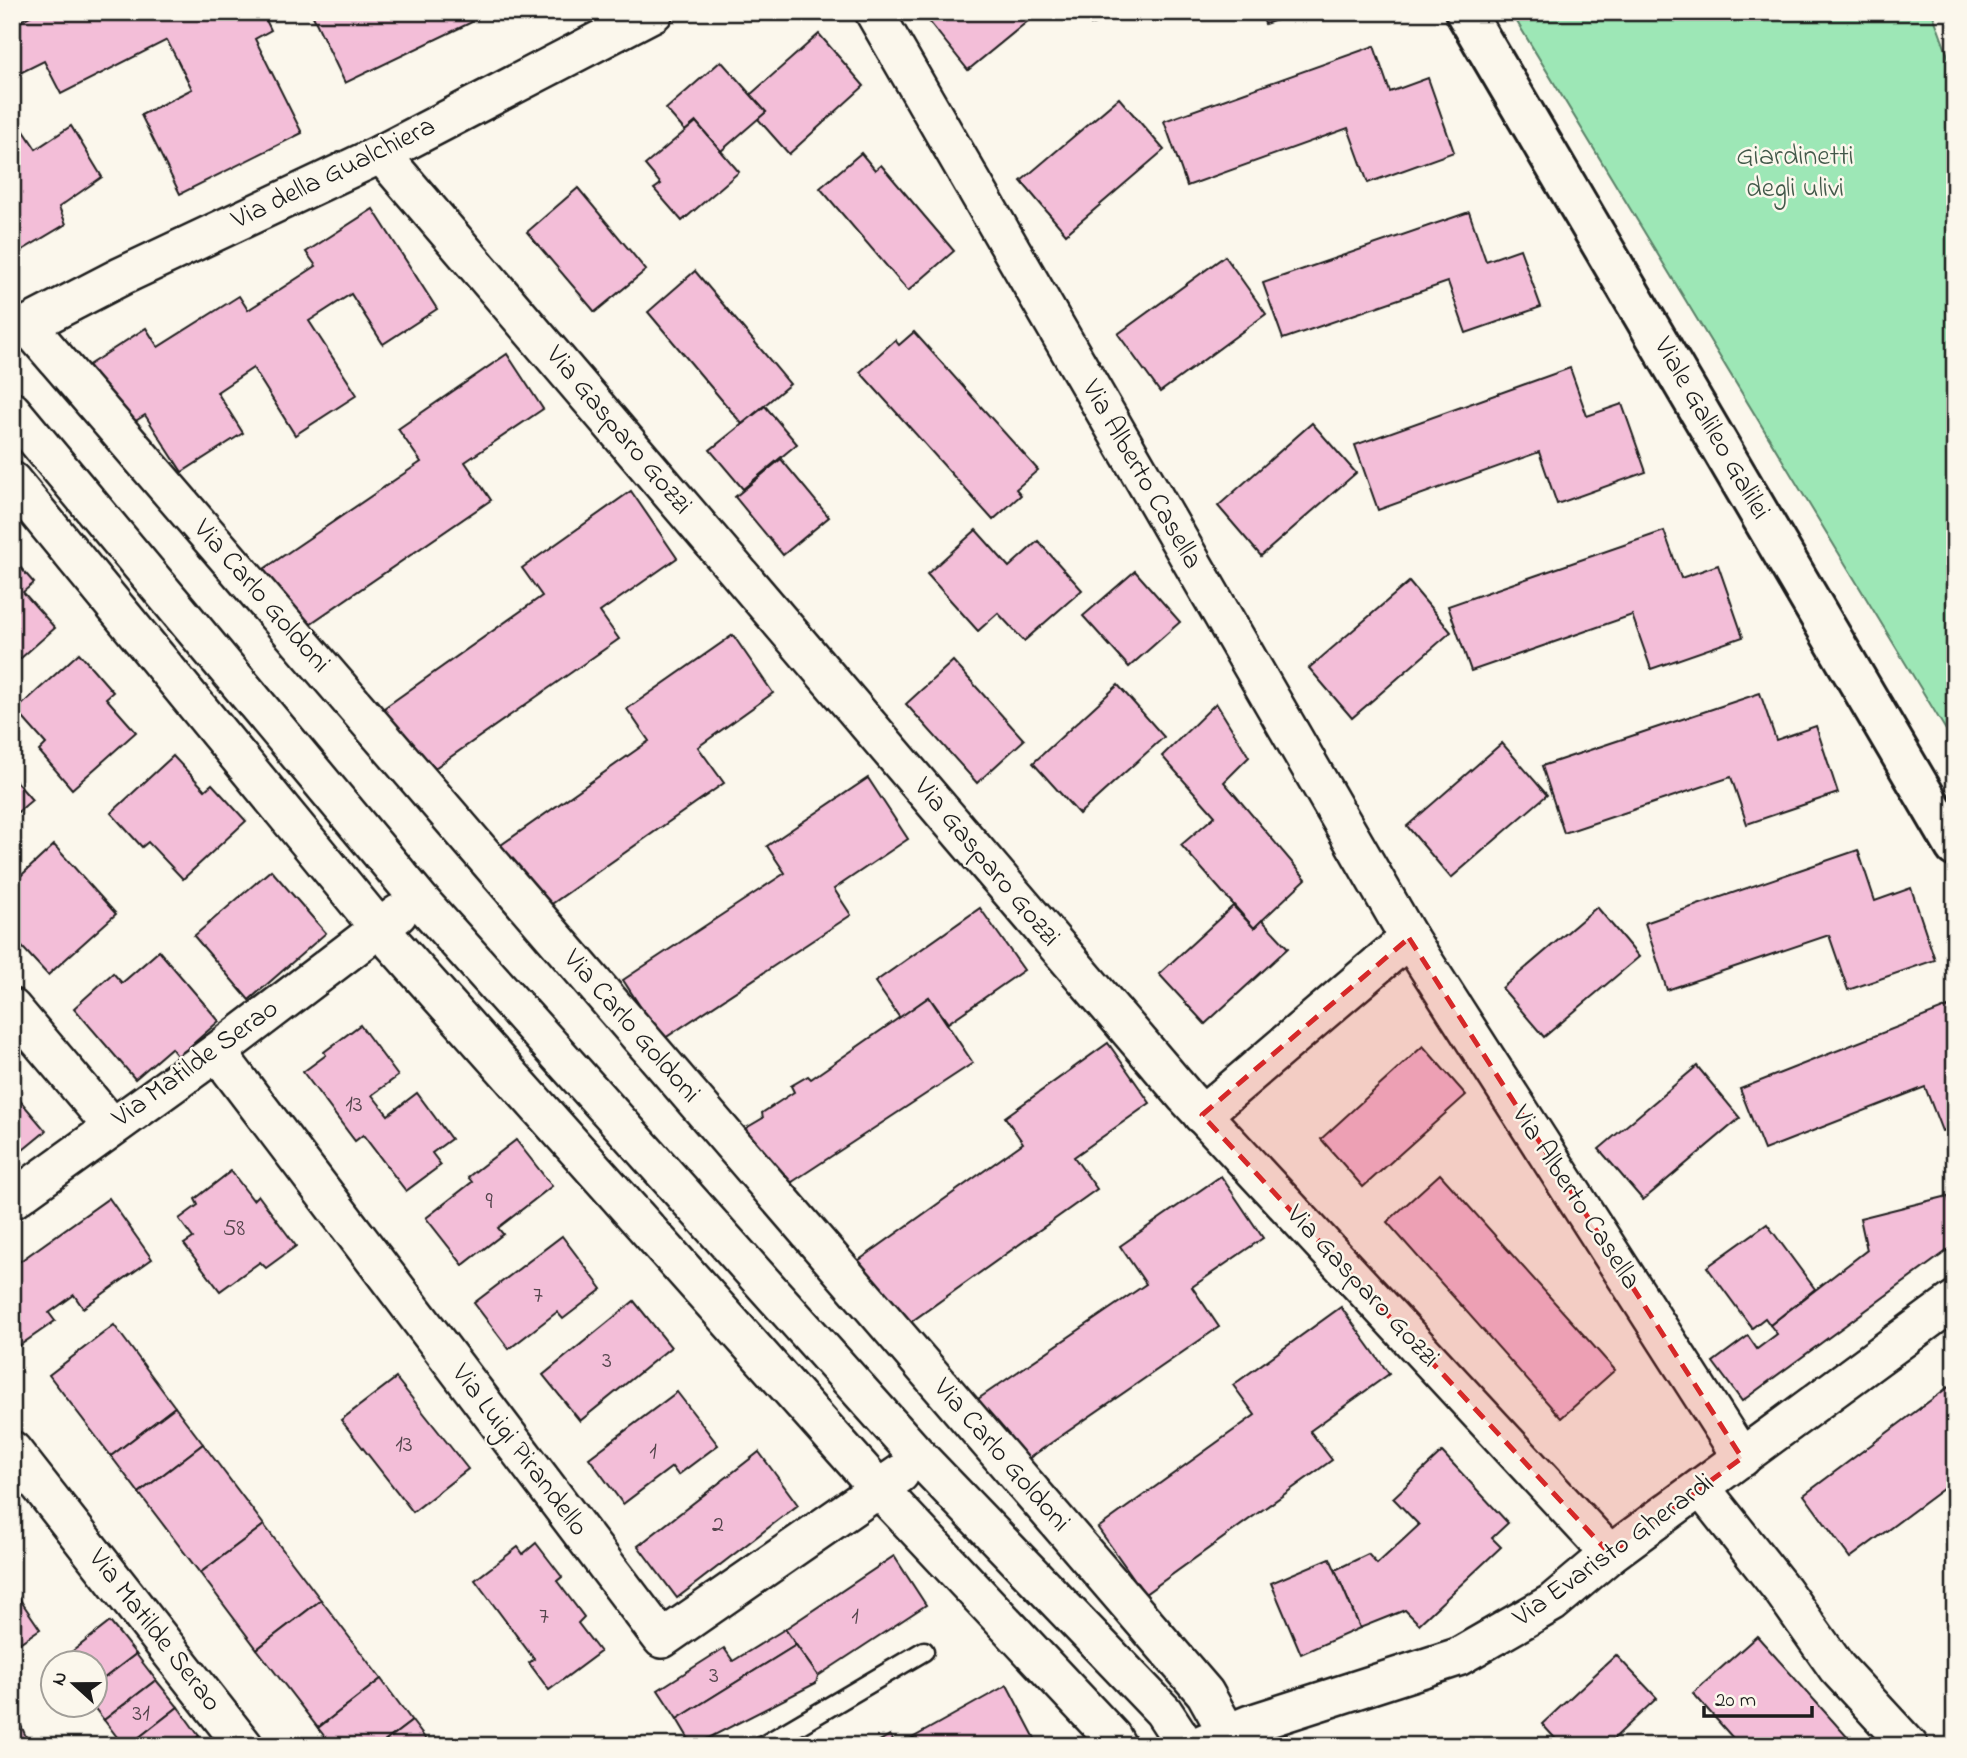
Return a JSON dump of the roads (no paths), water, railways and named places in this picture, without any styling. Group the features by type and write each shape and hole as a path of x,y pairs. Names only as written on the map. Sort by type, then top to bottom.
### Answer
{"main road":[{"name":"Viale Galileo Galilei","path":"1465,12 1955,846"}],"street":[{"name":"Via della Gualchiera","path":"19,329 122,276 381,154 654,12"},
{"name":"Via Alberto Casella","path":"874,12 1409,938 1742,1458"},
{"name":"Via Gasparo Gozzi","path":"381,154 1202,1115 1610,1554"},
{"name":"Via Carlo Goldoni","path":"19,329 1205,1693 1212,1740"},
{"name":"Via Carlo Goldoni","path":"12,411 419,899 919,1457 1163,1711 1186,1746"},
{"path":"12,481 379,928 880,1490 1112,1737 1117,1746"},
{"path":"379,928 419,899"},
{"name":"Via Matilde Serao","path":"12,1200 111,1125 216,1052 379,928"},
{"path":"1202,1115 1409,938"},
{"path":"12,1008 111,1125"},
{"name":"Via Luigi Pirandello","path":"216,1052 662,1639 880,1490"},
{"name":"Via Evaristo Gherardi","path":"1212,1740 1250,1724 1458,1657 1552,1603 1610,1554 1702,1489 1955,1300"},
{"name":"Via Matilde Serao","path":"12,1450 244,1746"},
{"path":"880,1490 919,1457"},
{"path":"1702,1489 1782,1590 1837,1668 1909,1746"}],"lane":[{"path":"763,1746 924,1651"}],"park label":[{"name":"Giardinetti degli ulivi","path":"1795,173"}]}
